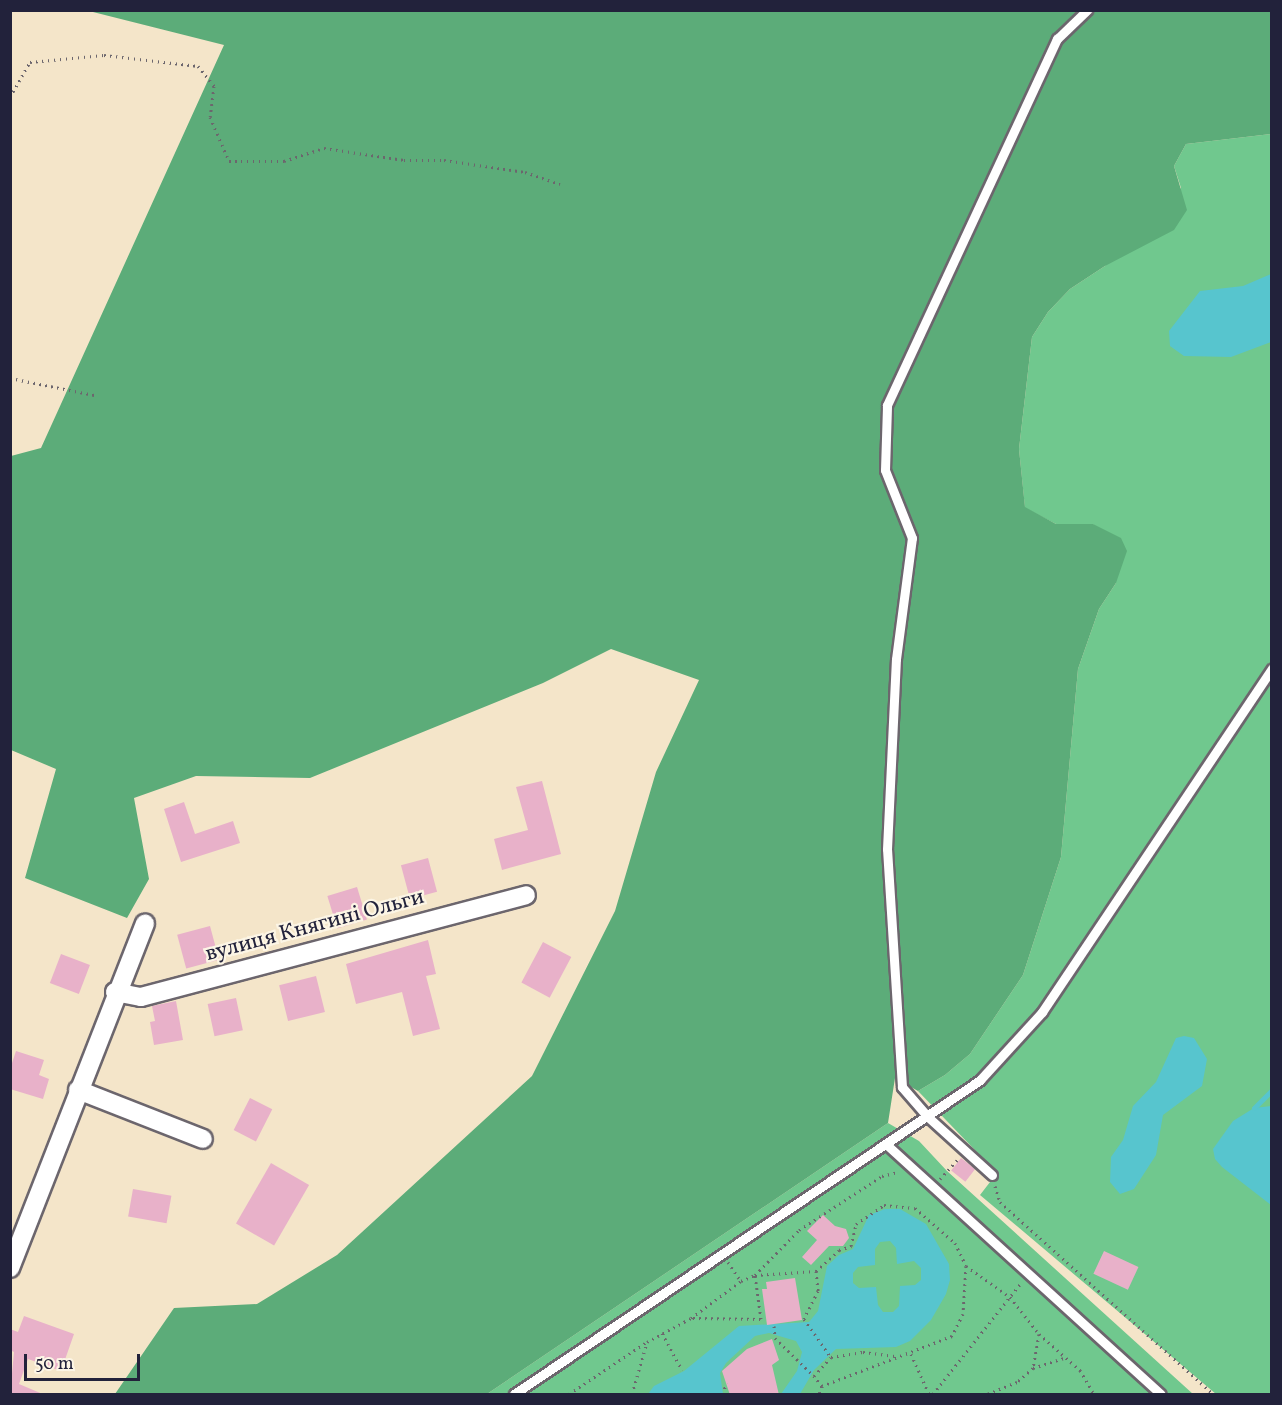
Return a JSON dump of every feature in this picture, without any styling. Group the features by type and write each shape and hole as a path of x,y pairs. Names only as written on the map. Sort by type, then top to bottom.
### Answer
{"street":[{"name":"вулиця Княгині Ольги","path":"115,992 141,997 526,895"},
{"path":"10,1268 115,992 145,923"},
{"path":"78,1090 202,1139"}],"lane":[{"path":"992,1175 928,1117 902,1087 887,849 896,659 912,538 885,470 887,405 1057,39 1087,10"},
{"path":"513,1395 722,1253 887,1145 980,1080 1042,1012 1272,669"},
{"path":"887,1145 1161,1395"}],"path":[{"path":"10,97 30,62 104,55 198,66 214,86 210,117 229,161 284,161 324,148 404,160 444,160 525,172 560,184"},
{"path":"10,378 94,395"},
{"path":"933,1187 965,1150"},
{"path":"755,1275 799,1230 825,1212 882,1176 913,1168"},
{"path":"992,1175 1000,1202 1213,1395"},
{"path":"569,1395 647,1342 691,1318 741,1281 755,1275 816,1271 839,1250 851,1246 856,1224 884,1205 915,1208 955,1243 966,1266 963,1314 952,1336 911,1354 897,1357 822,1386"},
{"path":"722,1253 741,1281"},
{"path":"966,1266 1010,1297 1040,1334 1080,1370 1094,1395"},
{"path":"816,1271 818,1291 804,1319 831,1357"},
{"path":"911,1354 931,1395 1029,1274"},
{"path":"691,1318 761,1319 755,1275"},
{"path":"774,1326 775,1338 822,1386"},
{"path":"662,1334 682,1370"},
{"path":"1033,1368 1040,1334"},
{"path":"632,1395 647,1342"},
{"path":"814,1376 831,1357 863,1352 897,1357"},
{"path":"987,1395 1017,1382 1033,1368 1064,1358"},
{"path":"722,1395 727,1383"},
{"path":"819,1395 822,1386"}],"green space":[{"path":"89,11 1271,11 1271,134 1186,144 1174,166 1187,210 1174,230 1105,266 1070,289 1048,312 1032,337 1019,449 1025,507 1056,524 1093,524 1121,538 1127,551 1116,583 1099,609 1078,669 1061,857 1023,975 970,1054 945,1075 918,1091 895,1078 888,1123 487,1394 115,1394 174,1308 257,1304 337,1255 532,1076 615,911 656,772 699,680 611,649 543,683 310,778 196,776 134,798 149,879 127,918 25,878 56,769 11,750 11,456 41,448 224,45"},
{"path":"1271,134 1271,1394 1216,1394 980,1195 997,1173 918,1091 945,1075 970,1054 1023,975 1061,857 1078,669 1099,609 1116,583 1093,524 1056,524 1025,508 1019,449 1032,337 1048,312 1070,289 1105,266 1181,188 1174,166 1186,144"},
{"path":"888,1123 919,1141 947,1171 1193,1394 487,1394"}],"water":[{"path":"1271,274 1271,342 1231,357 1184,356 1170,346 1169,331 1200,291 1243,286"},
{"path":"1184,1036 1194,1038 1207,1059 1202,1086 1163,1115 1156,1155 1134,1189 1120,1194 1110,1182 1111,1157 1123,1140 1133,1106 1156,1082 1176,1038"},
{"path":"1272,1106 1271,1205 1222,1167 1215,1159 1213,1149 1233,1121 1254,1108"},
{"path":"885,1209 900,1209 926,1224 949,1264 950,1280 946,1294 931,1320 910,1341 896,1347 836,1349 814,1370 800,1394 781,1394 797,1371 802,1352 796,1341 769,1333 755,1336 726,1363 720,1373 723,1394 648,1394 654,1386 684,1371 739,1326 809,1322 818,1311 827,1266 839,1255 853,1249 869,1215","holes":["890,1241 896,1248 897,1264 914,1261 921,1268 921,1280 915,1285 900,1286 899,1306 893,1312 883,1312 878,1305 876,1287 859,1288 853,1283 853,1273 858,1267 875,1265 875,1249 880,1242"]}],"building":[{"path":"542,781 561,854 502,870 494,839 528,830 516,787"},
{"path":"184,802 195,834 233,821 240,843 181,862 164,809"},
{"path":"428,858 437,892 410,899 401,865"},
{"path":"357,887 367,920 337,929 327,896"},
{"path":"210,926 219,960 186,969 177,935"},
{"path":"428,940 436,974 426,976 440,1029 413,1036 402,992 356,1004 346,964"},
{"path":"543,942 571,957 550,998 521,983"},
{"path":"61,954 90,965 79,994 50,983"},
{"path":"316,976 325,1012 288,1021 279,985"},
{"path":"236,998 243,1030 214,1036 208,1004"},
{"path":"176,1001 183,1040 154,1045 150,1022 155,1021 152,1006"},
{"path":"16,1051 44,1060 39,1075 49,1079 43,1099 10,1089 10,1069"},
{"path":"250,1098 272,1109 256,1141 234,1130"},
{"path":"961,1158 975,1169 965,1182 951,1171"},
{"path":"271,1163 309,1185 274,1246 236,1224"},
{"path":"133,1189 171,1196 167,1223 128,1217"},
{"path":"823,1215 835,1226 846,1229 849,1238 843,1246 829,1246 811,1265 802,1257 817,1240 807,1231"},
{"path":"1104,1251 1138,1267 1128,1290 1093,1274"},
{"path":"795,1278 802,1320 767,1325 762,1289 767,1289 766,1282"},
{"path":"24,1316 74,1334 61,1371 28,1359 19,1384 45,1395 10,1395 14,1352 10,1350 10,1329 18,1332"},
{"path":"772,1339 779,1360 772,1365 779,1395 730,1395 722,1371 747,1349"}],"waterway":[{"path":"1254,1108 1272,1090"}]}
